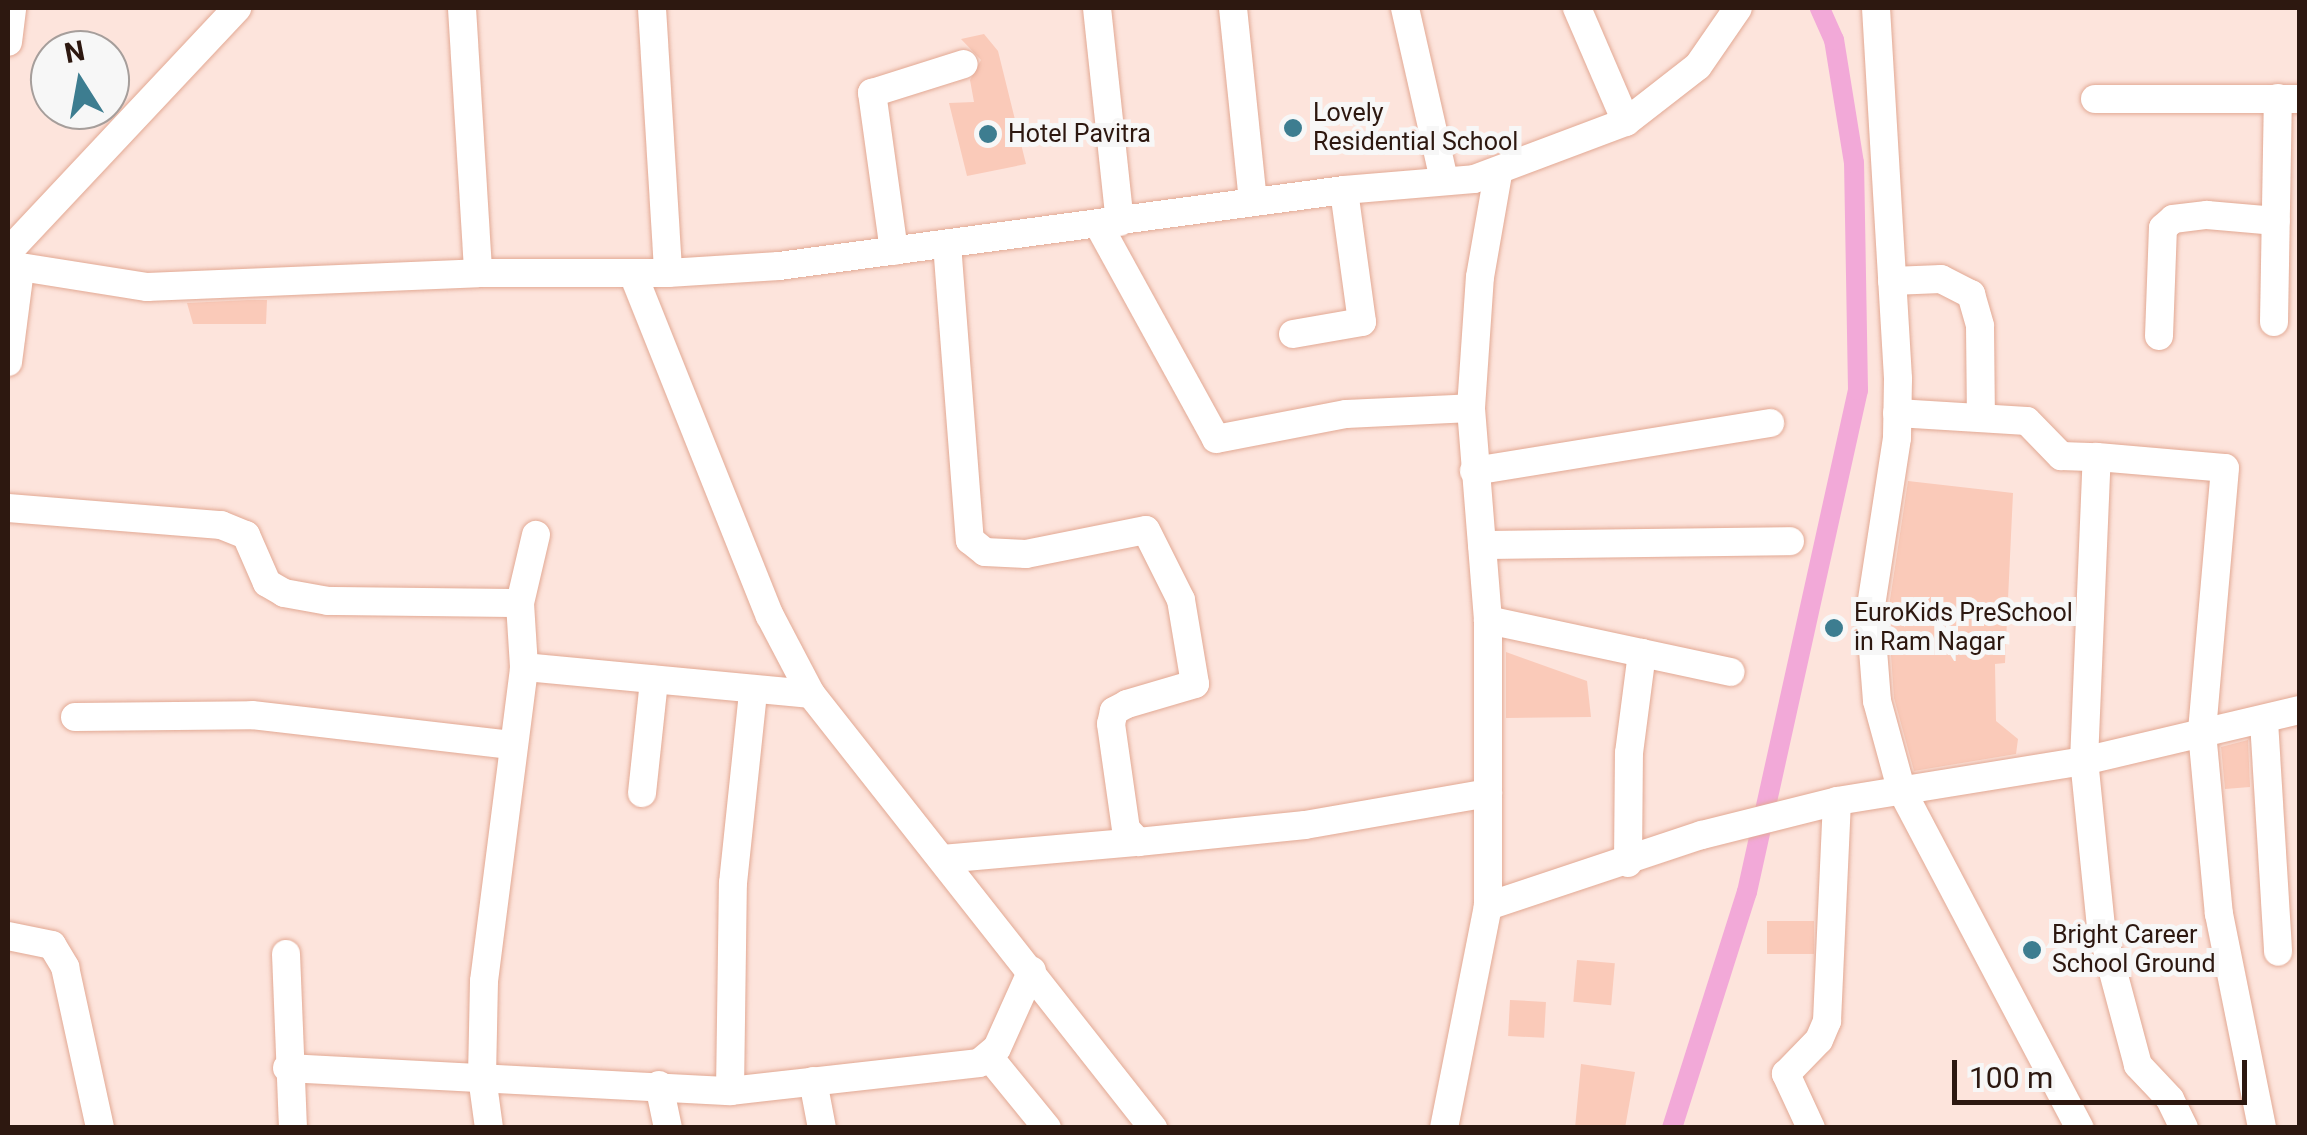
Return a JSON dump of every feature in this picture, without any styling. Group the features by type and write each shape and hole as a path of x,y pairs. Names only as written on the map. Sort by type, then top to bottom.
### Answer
{"street":[{"path":"8,42 12,8"},
{"path":"8,362 12,262 237,8"},
{"path":"462,8 478,272"},
{"path":"652,8 668,273"},
{"path":"1097,8 1109,224 1216,439 1346,414 1471,408"},
{"path":"1233,8 1253,202"},
{"path":"1405,8 1444,180"},
{"path":"1576,8 1626,122"},
{"path":"12,262 146,287 478,272 668,273 894,251 1344,190 1498,174 1626,122 1698,66 1738,8"},
{"path":"1876,8 1897,412 1870,627 1876,701 1901,790 2080,1128"},
{"path":"894,251 869,106 872,94 964,64"},
{"path":"2095,99 2289,99 2276,221 2274,322"},
{"path":"1444,1128 1488,906 1488,620 1471,408 1480,277 1498,174"},
{"path":"1293,334 1362,322 1344,190"},
{"path":"2158,336 2163,228 2172,219 2207,214 2276,221"},
{"path":"947,244 970,540 985,552 1026,554 1146,530 1181,600 1195,684 1127,704 1114,711 1111,724 1126,829 1138,842"},
{"path":"632,274 770,616 811,694 1032,970 1140,1124"},
{"path":"1892,281 1941,279 1972,294 1980,326 1981,418"},
{"path":"1897,412 2027,421 2060,456 2225,468 2202,732 2219,914 2262,1128"},
{"path":"1474,471 1770,423"},
{"path":"2097,456 2084,761 2110,973 2138,1066 2170,1098 2184,1128"},
{"path":"8,508 222,526 246,534 267,583 284,593 328,601 520,604"},
{"path":"490,1128 482,1078 484,981 511,745 524,667 520,604 536,535"},
{"path":"1482,545 1790,542"},
{"path":"1488,620 1730,672"},
{"path":"1628,863 1630,753 1642,653"},
{"path":"524,667 753,692 811,694"},
{"path":"642,793 654,680"},
{"path":"730,1091 733,883 753,692"},
{"path":"1488,906 1765,819 1837,801 2084,761 2300,710"},
{"path":"75,717 252,715 511,745"},
{"path":"2264,721 2278,952"},
{"path":"942,858 1305,824 1488,793"},
{"path":"1811,1128 1786,1074 1827,1021 1837,801"},
{"path":"8,936 52,945 65,967 100,1128"},
{"path":"286,954 287,1068 293,1128"},
{"path":"990,1058 1032,970"},
{"path":"287,1068 659,1084 730,1091 990,1058"},
{"path":"990,1058 1047,1128"},
{"path":"813,1082 822,1128"},
{"path":"659,1084 668,1128"}],"building":[{"name":"Hotel Pavitra","path":"984,34 998,51 1026,164 967,176 949,103 974,102 970,80 981,60 961,39"},
{"path":"267,300 266,324 193,324 187,303"},
{"path":"1908,481 2013,493 2005,663 1995,664 1996,721 2018,739 2016,754 1914,771 1894,698 1888,613"},
{"path":"1506,652 1587,681 1591,717 1506,718"},
{"path":"2248,740 2250,787 2225,789 2221,747"},
{"path":"1767,921 1814,921 1814,954 1767,954"},
{"path":"1577,960 1615,963 1611,1005 1573,1002"},
{"path":"1510,1000 1546,1002 1544,1038 1508,1036"},
{"path":"1581,1064 1635,1072 1625,1128 1575,1128"}],"waterway":[{"path":"1672,1128 1747,892 1858,390 1854,163 1834,40 1820,8"}],"place":[{"name":"Lovely Residential School","path":"1293,128"},
{"name":"Hotel Pavitra","path":"988,134"},
{"name":"EuroKids PreSchool in Ram Nagar","path":"1834,628"},
{"name":"Bright Career School Ground","path":"2032,950"}]}
